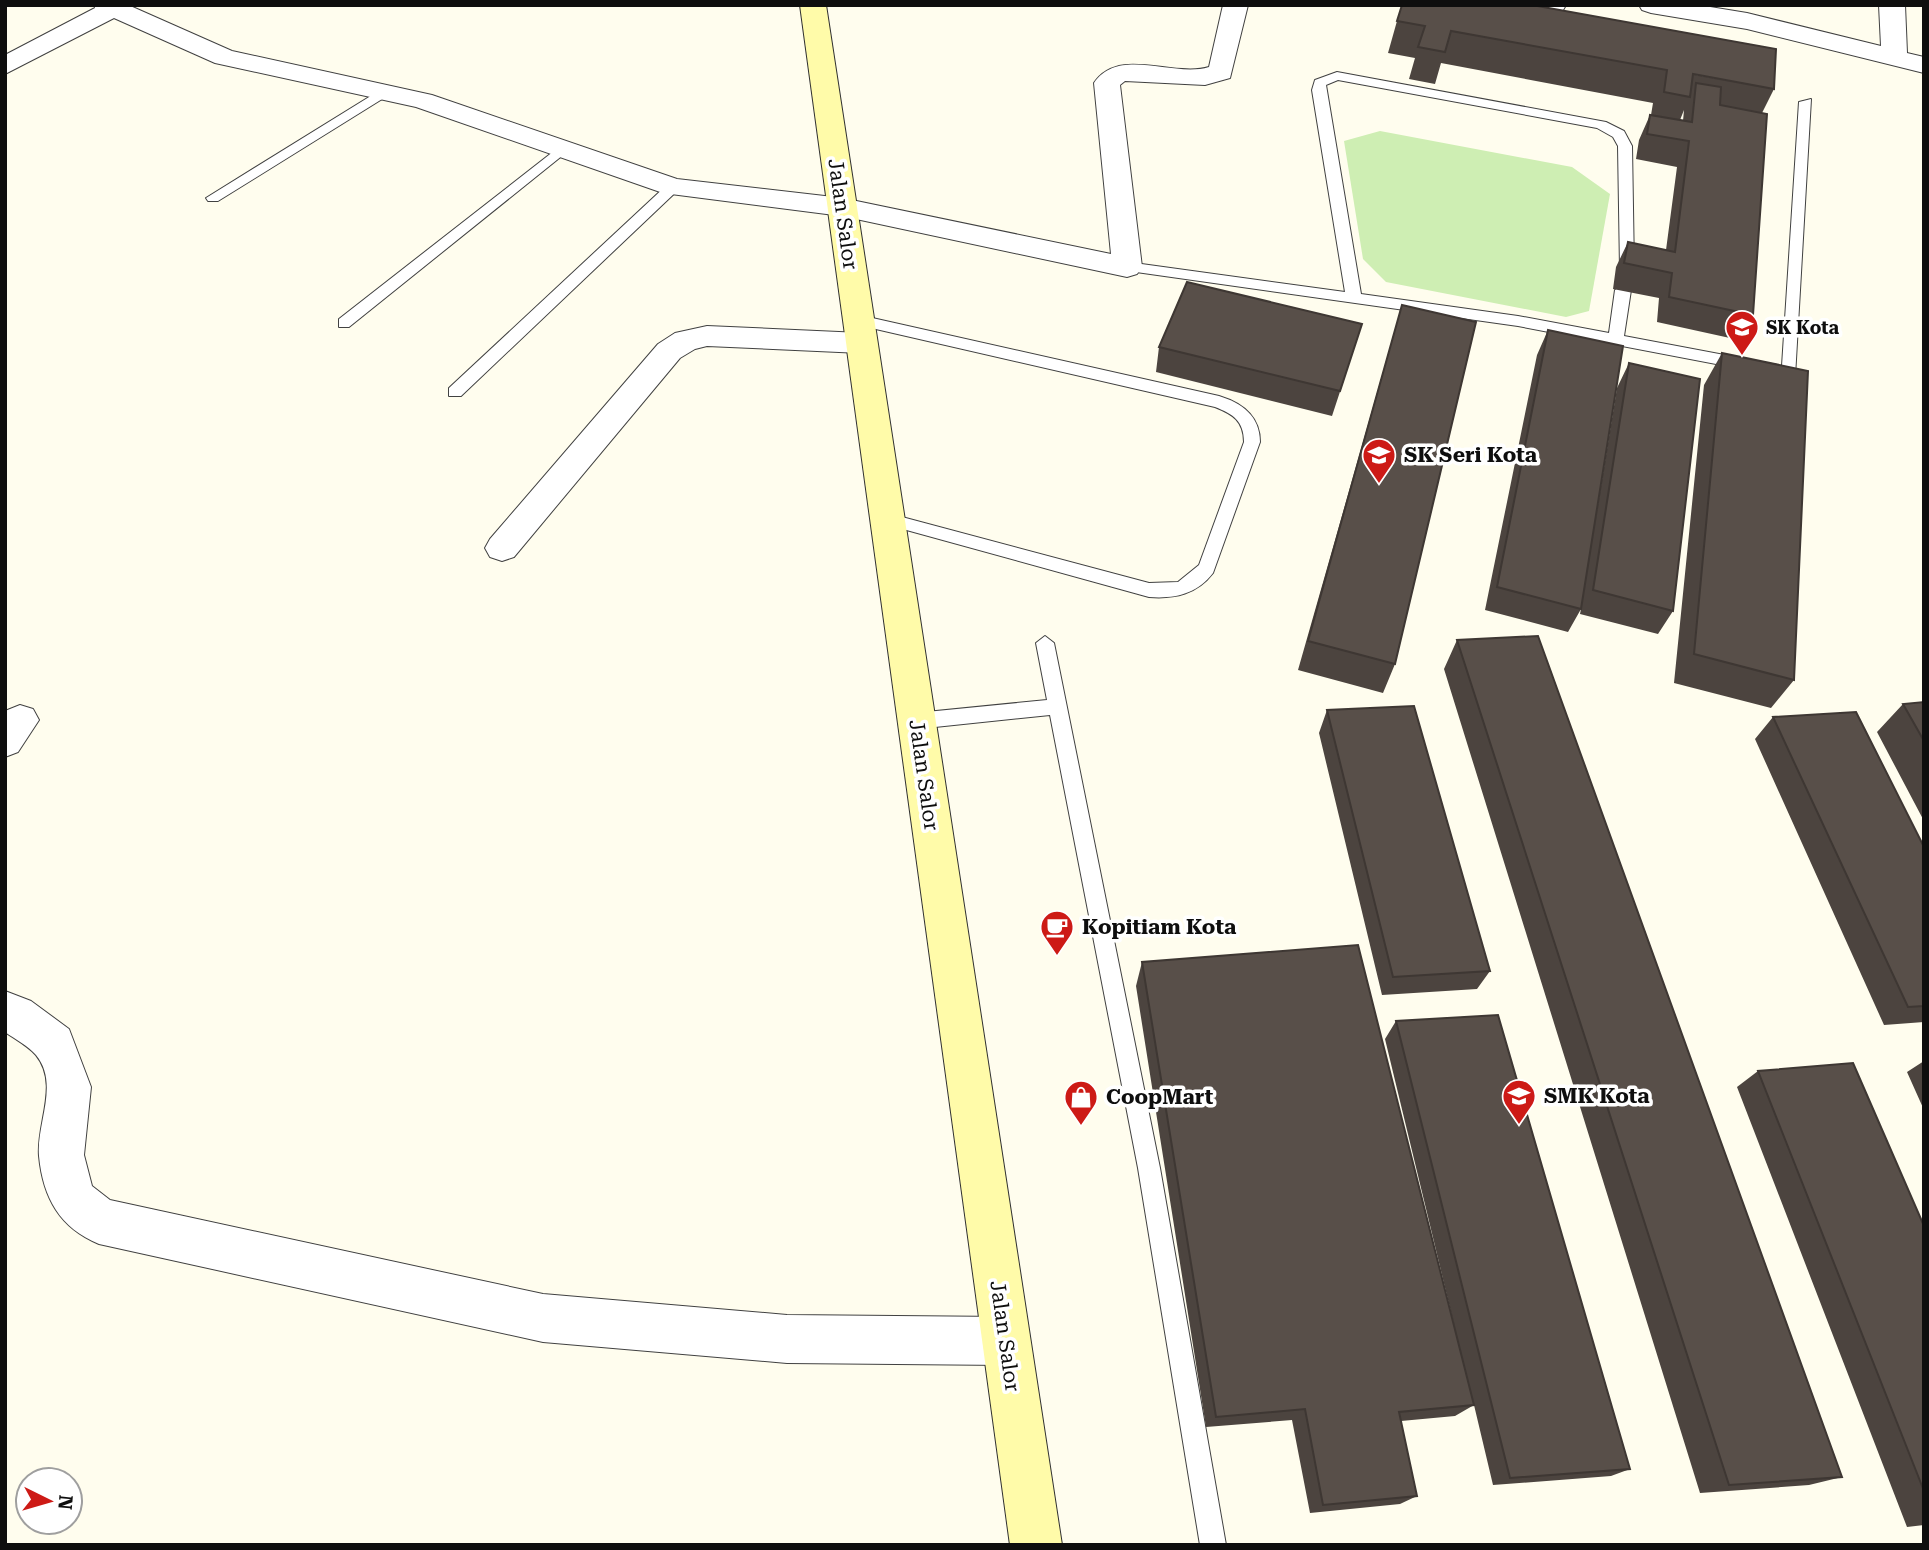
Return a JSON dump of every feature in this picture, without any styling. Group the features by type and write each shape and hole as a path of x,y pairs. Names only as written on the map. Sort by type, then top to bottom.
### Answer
{"main road":[{"name":"Jalan Salor","path":"813,5 1036,1545"}],"street":[{"path":"5,66 110,7 224,57 423,101 673,187 842,207 1127,267 1107,83 1115,75 1125,73 1205,77 1221,72 1236,5"},
{"path":"1449,5 1533,23 1547,17 1554,5"},
{"path":"1651,5 1747,21 1924,65"},
{"path":"1892,5 1894,59"},
{"path":"502,548 669,351 686,340 707,336 860,332"},
{"path":"5,1011 16,1015 54,1043 69,1087 61,1155 73,1200 99,1221 543,1318 787,1339 1005,1341"}],"lane":[{"path":"1354,299 1318,90 1320,83 1337,75 1601,125 1619,134 1625,146 1627,270"},
{"path":"213,198 382,93"},
{"path":"1127,267 1616,338 1789,373 1805,102"},
{"path":"344,323 563,148"},
{"path":"455,391 673,187"},
{"path":"1616,338 1623,290"},
{"path":"860,332 1219,402 1235,408 1247,418 1253,429 1252,442 1207,568 1199,580 1185,589 1167,592 1149,590 887,519"},
{"path":"1045,643 1149,1168 1213,1545"},
{"path":"916,721 1058,707"}],"green space":[{"path":"1380,131 1572,167 1610,194 1589,311 1566,317 1386,282 1363,259 1344,141"}],"building":[{"path":"1402,5 1532,5 1776,49 1774,89 1693,74 1690,97 1664,92 1667,70 1451,31 1445,52 1418,47 1425,26 1397,21"},
{"path":"1696,83 1721,87 1720,105 1767,114 1753,315 1669,297 1672,273 1624,263 1628,242 1675,252 1689,141 1647,134 1650,115 1692,122"},
{"path":"1187,282 1362,324 1340,391 1159,347"},
{"path":"1402,305 1476,322 1395,664 1308,641"},
{"path":"1548,330 1623,346 1581,609 1497,587"},
{"path":"1722,353 1808,371 1794,680 1694,654"},
{"path":"1629,363 1700,379 1673,611 1593,590"},
{"path":"1538,636 1842,1477 1729,1485 1457,640"},
{"path":"1924,702 1924,741 1903,704"},
{"path":"1414,706 1490,971 1393,977 1327,710"},
{"path":"1856,712 1924,847 1924,1006 1908,1007 1773,717"},
{"path":"1358,945 1474,1405 1399,1412 1417,1496 1323,1505 1305,1409 1216,1417 1142,962"},
{"path":"1498,1015 1630,1469 1510,1478 1396,1021"},
{"path":"1853,1063 1924,1226 1924,1491 1758,1071"}],"place":[{"name":"SK Kota","path":"1742,357"},
{"name":"SK Seri Kota","path":"1379,485"},
{"name":"Kopitiam Kota","path":"1057,957"},
{"name":"SMK Kota","path":"1519,1126"},
{"name":"CoopMart","path":"1081,1127"}]}
